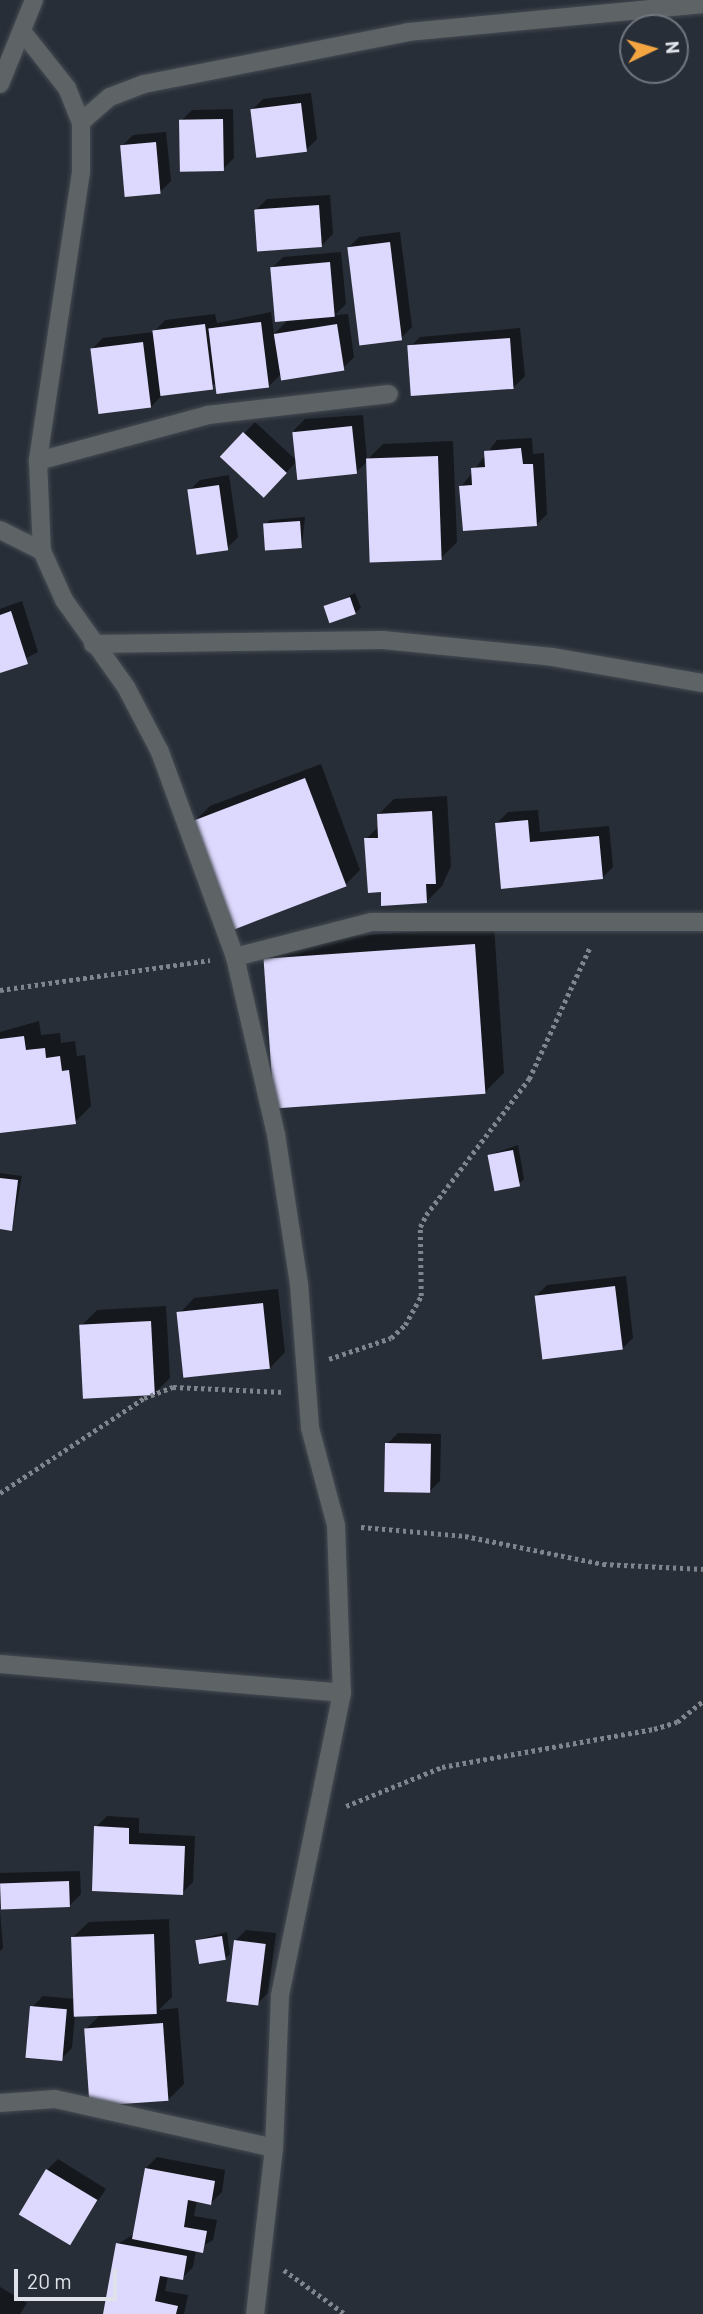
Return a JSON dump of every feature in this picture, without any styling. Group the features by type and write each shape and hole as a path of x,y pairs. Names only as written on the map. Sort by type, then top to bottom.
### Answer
{"street":[{"path":"2,81 25,35 34,0"},
{"path":"80,122 110,97 144,84 408,32 703,4"},
{"path":"25,35 67,88 80,122 81,172 38,460 42,551 93,644 126,687 160,752 235,957 276,1134 307,1394 336,1525 342,1693 280,1995 274,2148 255,2314"},
{"path":"38,460 208,415 389,394"},
{"path":"0,530 42,551"},
{"path":"93,644 383,639 552,657 703,683"},
{"path":"235,957 371,922 703,922"},
{"path":"0,1664 342,1693"},
{"path":"0,2103 55,2099 274,2148"}],"path":[{"path":"305,1367 391,1338 405,1325 421,1296 420,1227 426,1214 529,1079 573,974 605,922"},
{"path":"0,990 235,957"},
{"path":"0,1493 144,1398 173,1387 307,1394"},
{"path":"336,1525 465,1535 603,1564 703,1569"},
{"path":"316,1819 442,1767 654,1729 677,1722 703,1701"},
{"path":"262,2252 345,2314"}],"building":[{"path":"301,103 307,152 256,158 250,109"},
{"path":"223,119 224,171 180,172 179,120"},
{"path":"156,142 161,194 125,197 120,145"},
{"path":"319,205 322,247 257,251 254,210"},
{"path":"390,242 402,340 359,346 347,247"},
{"path":"330,262 335,317 275,322 270,267"},
{"path":"261,322 269,388 216,394 208,328"},
{"path":"205,324 213,390 160,396 152,330"},
{"path":"337,324 344,370 281,380 274,334"},
{"path":"510,338 514,389 411,396 407,345"},
{"path":"143,342 151,408 98,414 90,348"},
{"path":"352,426 357,474 297,480 292,432"},
{"path":"243,432 287,473 264,498 220,457"},
{"path":"521,448 523,464 533,464 537,526 463,531 459,486 472,485 471,468 485,467 484,451"},
{"path":"438,456 442,560 370,562 366,459"},
{"path":"219,485 228,550 196,555 187,489"},
{"path":"300,521 302,548 265,551 263,524"},
{"path":"350,597 356,614 329,623 324,606"},
{"path":"11,611 28,664 0,673 0,615"},
{"path":"305,778 347,886 234,930 192,821"},
{"path":"432,811 436,884 426,884 427,903 381,906 381,892 368,893 364,838 378,838 377,814"},
{"path":"528,820 530,842 599,836 603,879 501,889 495,823"},
{"path":"475,944 485,1094 274,1108 264,959"},
{"path":"24,1036 26,1050 45,1048 46,1058 60,1056 62,1071 69,1070 76,1124 0,1133 0,1039"},
{"path":"513,1150 520,1186 495,1191 487,1155"},
{"path":"0,1178 18,1180 12,1231 0,1229"},
{"path":"615,1286 623,1350 542,1359 535,1296"},
{"path":"263,1303 270,1369 183,1378 176,1312"},
{"path":"151,1321 155,1395 83,1399 79,1325"},
{"path":"385,1443 431,1444 430,1493 384,1492"},
{"path":"94,1826 129,1828 129,1844 185,1846 183,1895 92,1891"},
{"path":"69,1881 70,1907 1,1909 0,1883"},
{"path":"154,1934 157,2014 74,2017 71,1937"},
{"path":"222,1936 226,1960 199,1964 195,1940"},
{"path":"234,1940 266,1944 258,2005 226,2002"},
{"path":"30,2006 67,2009 62,2061 25,2058"},
{"path":"163,2023 168,2101 90,2106 84,2029"},
{"path":"145,2168 215,2181 211,2205 188,2200 184,2227 207,2231 203,2253 132,2239"},
{"path":"46,2169 97,2200 70,2245 19,2214"},
{"path":"116,2243 187,2256 183,2280 160,2276 155,2301 178,2306 176,2314 103,2314"}]}
